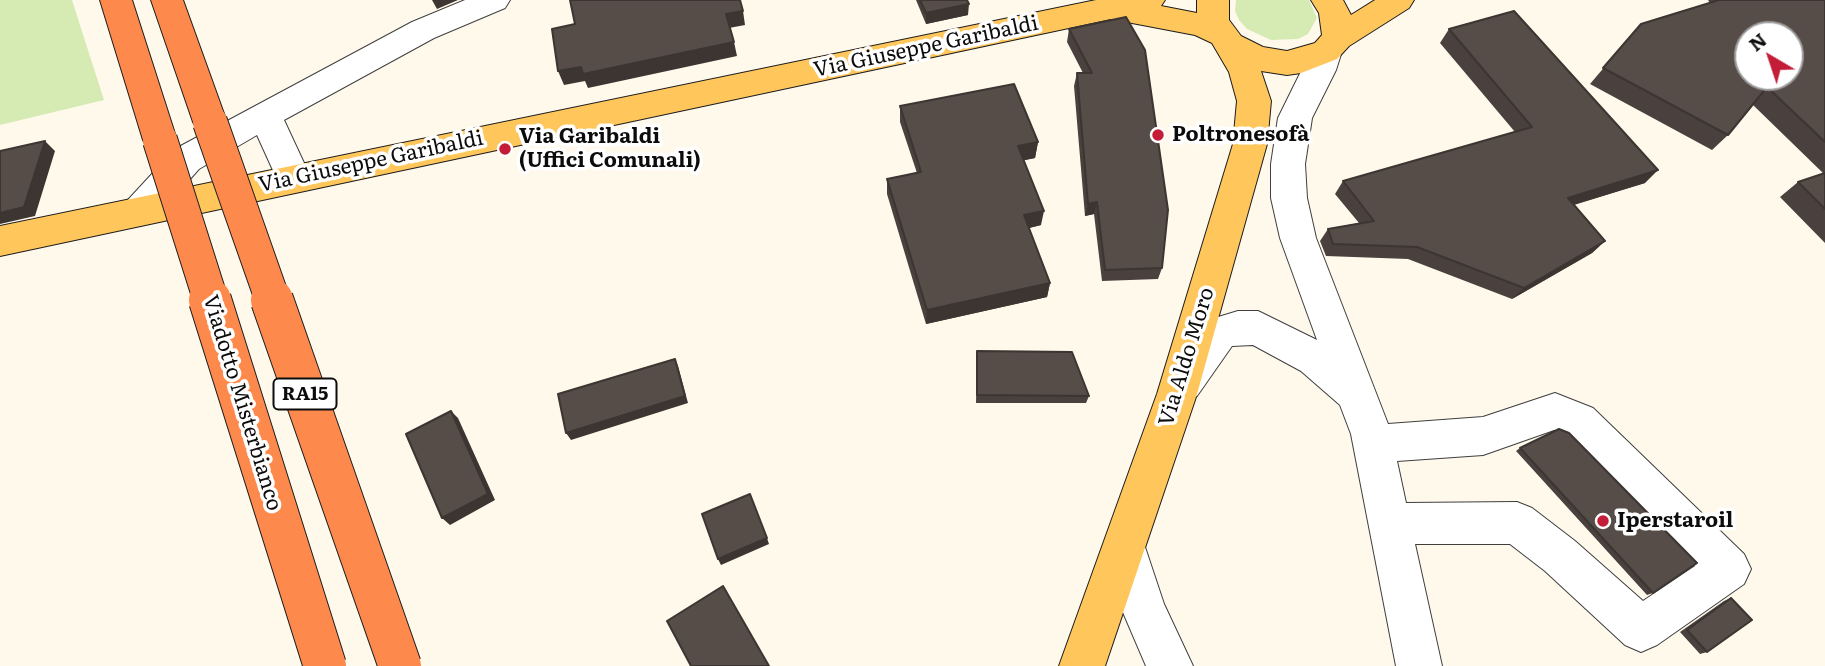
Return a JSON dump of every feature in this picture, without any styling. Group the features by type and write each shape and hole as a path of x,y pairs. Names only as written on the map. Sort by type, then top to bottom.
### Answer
{"highway":[{"name":"Viadotto Misterbianco","path":"116,0 325,666"},
{"name":"RA15","path":"167,0 400,666"}],"main road":[{"name":"Via Giuseppe Garibaldi","path":"0,241 1149,0"},
{"path":"1327,0 1335,12 1332,45"},
{"path":"1112,9 1202,25 1216,20 1256,58 1287,63 1301,61 1332,45 1398,0"},
{"name":"Via Aldo Moro","path":"1082,666 1177,394 1250,144 1254,101 1245,72 1216,20"}],"street":[{"path":"138,212 187,159 424,30 494,0"},
{"path":"1332,45 1295,118 1288,164 1289,198 1298,238 1373,444 1419,666"},
{"path":"265,115 293,178"},
{"path":"1177,394 1219,332 1258,328 1315,359 1356,395"},
{"path":"1373,444 1483,436 1555,411 1579,421 1729,569 1641,629 1560,556 1517,523 1390,524"},
{"path":"1125,547 1144,610 1170,666"}],"green space":[{"path":"0,0 72,0 104,100 0,125"},
{"path":"1236,0 1309,0 1317,18 1308,34 1298,39 1271,40 1247,29 1239,20 1235,11"}],"building":[{"path":"570,0 740,0 743,11 726,14 734,42 583,74 581,67 558,71 552,29 575,24"},
{"path":"920,0 967,0 969,4 926,13"},
{"path":"1719,0 1825,0 1825,142 1771,91 1804,91 1804,21 1734,21 1734,91 1764,91 1728,135 1603,68 1641,24"},
{"path":"1514,11 1658,170 1568,198 1605,241 1524,288 1417,247 1333,244 1328,229 1374,221 1343,181 1532,127 1449,29"},
{"path":"1126,17 1145,50 1168,210 1162,268 1105,270 1097,202 1088,204 1077,73 1092,73 1069,29"},
{"path":"1014,84 1038,142 1018,146 1044,211 1024,215 1050,283 927,310 887,179 921,172 900,106"},
{"path":"45,141 24,207 0,213 0,151"},
{"path":"1825,173 1825,209 1798,182"},
{"path":"977,351 1072,352 1089,396 977,395"},
{"path":"675,359 685,396 566,433 558,394"},
{"path":"451,411 488,494 442,518 406,434"},
{"path":"1559,429 1569,433 1697,563 1653,593 1520,448"},
{"path":"750,494 767,538 718,559 702,514"},
{"path":"723,586 769,666 691,666 667,621"},
{"path":"1731,598 1752,620 1707,652 1687,630"}],"place":[{"name":"Poltronesofà","path":"1158,135"},
{"name":"Via Garibaldi (Uffici Comunali)","path":"505,149"},
{"name":"Iperstaroil","path":"1603,521"}]}
